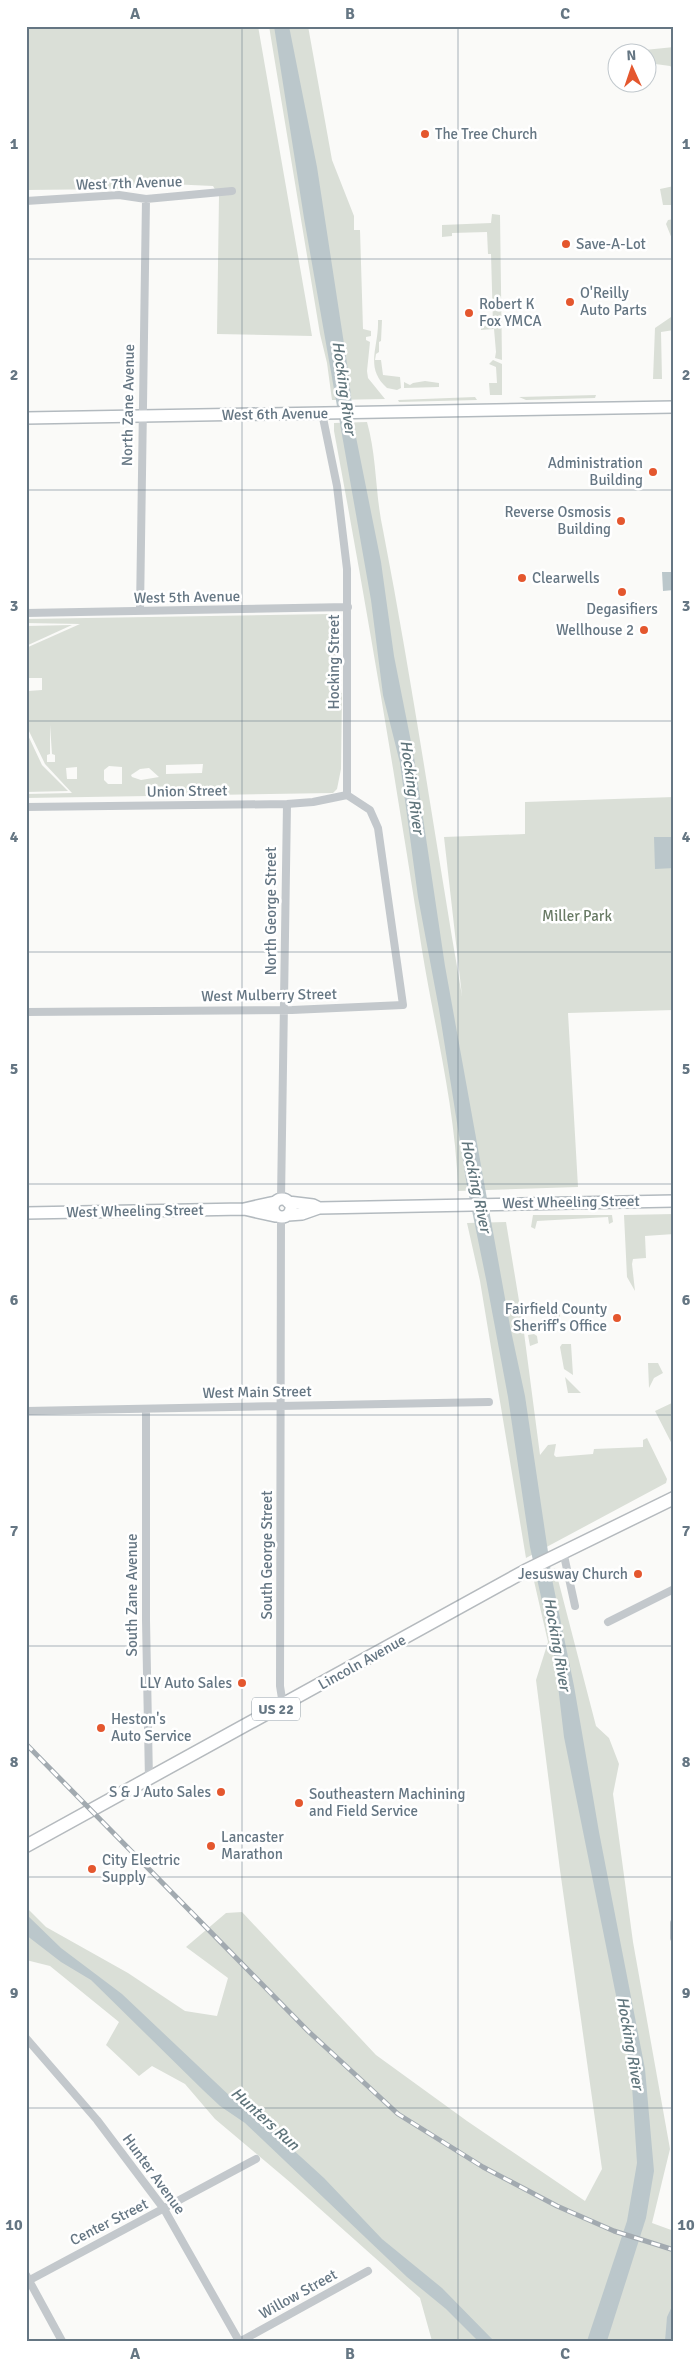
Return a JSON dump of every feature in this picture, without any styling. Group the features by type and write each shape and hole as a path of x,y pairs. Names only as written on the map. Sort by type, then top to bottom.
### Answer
{"main road":[{"name":"Lincoln Avenue","path":"26,1846 149,1780 525,1571 674,1498"}],"street":[{"name":"West 7th Avenue","path":"26,201 119,195 139,196 146,199 232,191"},
{"name":"North Zane Avenue","path":"140,611 146,199"},
{"name":"West 6th Avenue","path":"26,418 674,407"},
{"name":"Hocking Street","path":"325,413 343,527 348,607 347,795"},
{"name":"West 5th Avenue","path":"26,612 348,607"},
{"name":"Union Street","path":"26,807 287,804 313,802 347,795"},
{"name":"West Mulberry Street","path":"26,1012 284,1010 403,1005 384,860 374,817 365,805 347,795"},
{"name":"North George Street","path":"282,1201 287,804"},
{"name":"West Wheeling Street","path":"244,1209 282,1216 302,1214 319,1208 674,1200"},
{"name":"West Wheeling Street","path":"26,1213 244,1209 282,1201 313,1205 319,1208"},
{"path":"279,1405 282,1216 272,1207 282,1201 291,1210 282,1216"},
{"name":"West Main Street","path":"26,1411 489,1402"},
{"name":"South George Street","path":"279,1405 280,1686 283,1705"},
{"name":"South Zane Avenue","path":"146,1410 146,1620 149,1780"},
{"path":"560,1553 574,1606"},
{"path":"608,1622 674,1589"},
{"path":"673,1935 674,1923"},
{"name":"Hunter Avenue","path":"26,2038 96,2120 164,2209 240,2341"},
{"name":"Center Street","path":"27,2279 164,2209 256,2159"},
{"name":"Willow Street","path":"240,2341 368,2271"},
{"path":"27,2279 62,2341"}],"green space":[{"path":"26,26 258,26 312,336 217,334 219,196 213,186 169,184 116,189 26,190"},
{"path":"269,26 308,26 332,160 354,216 354,230 360,230 363,329 371,331 371,336 366,337 366,340 370,342 368,378 385,399 332,400"},
{"path":"674,47 674,69 670,66 658,64 658,49"},
{"path":"674,186 674,205 663,205 660,189"},
{"path":"492,214 500,215 502,360 495,358 494,329 481,330 481,326 493,325 491,254 488,254 487,232 452,233 452,236 442,237 442,225 491,223"},
{"path":"674,219 674,301 672,239 666,224 668,220"},
{"path":"674,315 674,330 661,332 662,379 653,379 655,328"},
{"path":"378,320 382,320 381,341 379,342 379,352 376,354 375,360 381,360 383,375 400,377 401,388 397,390 387,388 380,380 374,365"},
{"path":"493,360 502,364 502,395 490,395 489,383 497,383 496,367 489,364"},
{"path":"425,381 439,383 439,387 404,388 404,382 410,385"},
{"path":"596,395 595,398 526,400 519,397"},
{"path":"475,397 477,400 399,402 398,400"},
{"name":"Miller Park","path":"367,422 373,449 380,516 404,646 462,996 444,837 525,834 525,802 674,797 674,1010 568,1013 578,1187 458,1191 449,1100 422,950 369,625 334,431 334,423"},
{"path":"330,614 330,619 336,621 336,692 342,693 341,769 337,789 333,793 26,798 26,794 72,793 45,764 26,725 28,691 42,690 42,678 26,678 26,648 80,624 26,623 26,619","holes":["50,725 52,754 55,755 55,762 47,762 47,755 50,754","203,764 202,773 166,774 166,765","109,766 122,767 122,784 108,784 104,780 104,770","77,767 77,779 67,779 66,768","149,768 159,777 141,780 131,775 140,769"]},
{"path":"72,625 26,646 26,626"},
{"path":"26,731 42,765 68,791 26,792"},
{"path":"674,1214 674,1234 645,1236 646,1258 633,1259 635,1291 627,1277 624,1215"},
{"path":"533,1215 612,1215 613,1222 609,1224 608,1217 537,1221 535,1229 531,1227"},
{"path":"506,1222 523,1325 540,1455 548,1445 556,1444 554,1455 556,1457 593,1454 594,1449 643,1447 643,1440 647,1438 667,1479 666,1483 526,1558 480,1281 467,1223"},
{"path":"552,1306 559,1307 561,1326 556,1326"},
{"path":"534,1334 537,1336 538,1343 530,1346 528,1335"},
{"path":"562,1344 571,1344 573,1375 564,1369 560,1347"},
{"path":"648,1363 658,1363 663,1373 654,1378 649,1388"},
{"path":"565,1377 581,1393 568,1393"},
{"path":"674,1402 674,1448 655,1411"},
{"path":"555,1568 596,1726 609,1738 619,1764 613,1794 633,1942 670,2149 652,2223 674,2231 674,2341 432,2341 420,2298 291,2183 215,2119 185,2084 152,2066 139,2076 106,2045 119,2022 50,1966 26,1960 26,1907 46,1927 128,1973 185,2011 217,2016 228,1978 186,1947 226,1913 242,1912 376,2055 467,2121 585,2201 602,2169 560,1870 536,1680 548,1642 534,1581"}],"water":[{"name":"Hocking River","path":"274,26 289,26 317,167 348,370 355,432 381,562 394,656 414,757 445,966 510,1326 525,1396 552,1579 574,1686 599,1832 645,2069 654,2171 646,2218 607,2341 587,2341 627,2221 637,2163 631,2070 564,1737 555,1660 530,1547 508,1397 467,1186 439,1009 418,897 400,763 383,695 371,600 304,218"},
{"path":"662,572 674,572 674,590 663,591"},
{"path":"654,837 674,837 674,868 655,869"},
{"path":"26,1914 61,1948 122,1994 232,2098 256,2116 324,2178 382,2239 442,2288 494,2341 478,2341 446,2309 407,2277 245,2123 220,2106 91,1980 61,1962 26,1935"},
{"path":"674,2302 674,2341 665,2341 667,2317"}],"railway":[{"path":"26,1744 308,2031 398,2114 483,2167 557,2206 614,2231 674,2250"}],"place":[{"name":"The Tree Church","path":"425,134"},
{"name":"Save-A-Lot","path":"566,244"},
{"name":"O'Reilly Auto Parts","path":"570,302"},
{"name":"Robert K Fox YMCA","path":"469,313"},
{"name":"Administration Building","path":"653,472"},
{"name":"Reverse Osmosis Building","path":"621,521"},
{"name":"Clearwells","path":"522,578"},
{"name":"Degasifiers","path":"622,592"},
{"name":"Wellhouse 2","path":"644,630"},
{"name":"Fairfield County Sheriff's Office","path":"617,1318"},
{"name":"Jesusway Church","path":"638,1574"},
{"name":"LLY Auto Sales","path":"242,1683"},
{"name":"Heston's Auto Service","path":"101,1728"},
{"name":"S & J Auto Sales","path":"221,1792"},
{"name":"Southeastern Machining and Field Service","path":"299,1803"},
{"name":"Lancaster Marathon","path":"211,1846"},
{"name":"City Electric Supply","path":"92,1869"}],"water label":[{"name":"Hunters Run","path":"265,2119"}]}
